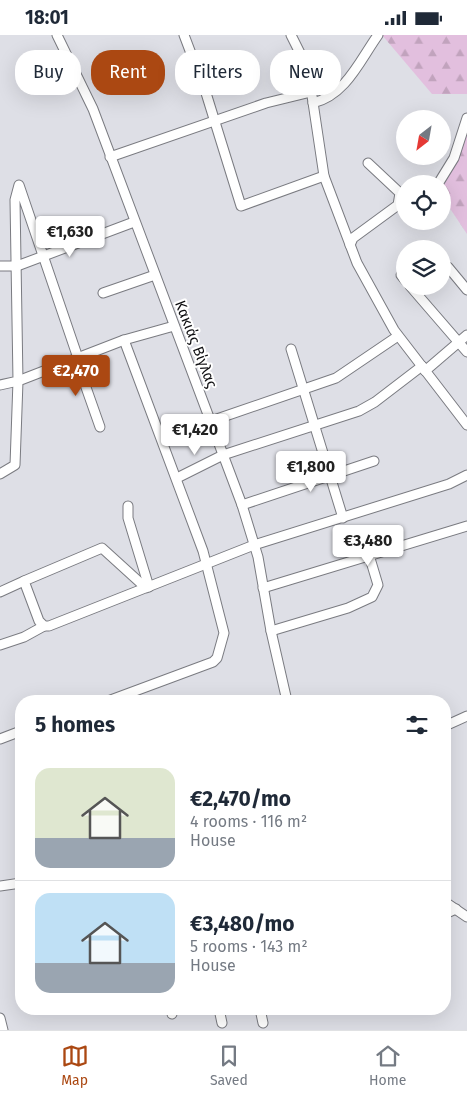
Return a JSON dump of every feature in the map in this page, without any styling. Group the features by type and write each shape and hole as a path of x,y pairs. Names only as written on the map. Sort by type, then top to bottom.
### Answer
{"street":[{"name":"Κακιάς Βίγλας","path":"57,35 93,109 242,505 264,588 271,631 286,695"},
{"path":"184,35 214,120 241,206 324,176"},
{"path":"291,35 299,50"},
{"path":"313,103 323,100 343,86 378,35"},
{"path":"110,157 214,120 266,103 299,95"},
{"path":"312,95 324,176 357,263 398,336 467,425"},
{"path":"444,175 454,158 467,119"},
{"path":"368,163 396,189"},
{"path":"1,473 15,465 18,381 15,200 19,185 100,427"},
{"path":"350,245 353,238 396,206"},
{"path":"0,266 17,266 134,222"},
{"path":"451,271 467,290"},
{"path":"103,293 155,275"},
{"path":"418,295 467,353"},
{"path":"0,385 18,381 124,340 174,326"},
{"path":"177,478 223,455 359,411 375,402 467,335"},
{"path":"210,421 336,378 398,336"},
{"path":"124,340 177,478 207,564 224,633 217,658 213,662 189,673 125,695"},
{"path":"291,349 343,518"},
{"path":"242,505 374,461"},
{"path":"0,645 24,637 44,625 48,626 254,545 449,484 467,475"},
{"path":"128,506 128,518 148,587"},
{"path":"264,588 467,526"},
{"path":"0,592 102,548 148,587"},
{"path":"271,631 348,608 372,597 378,585 369,555"},
{"path":"24,581 39,621 44,625"},
{"path":"451,723 467,716"},
{"path":"0,739 15,733"},
{"path":"0,886 15,884"},
{"path":"451,906 467,917"},
{"path":"451,911 456,909"},
{"path":"220,1015 222,1023"},
{"path":"261,1015 263,1023"},
{"path":"0,1018 3,1030"}],"green space":[{"path":"382,35 467,35 467,94 432,94"},
{"path":"467,133 467,234 451,210 451,175 447,175"}]}
